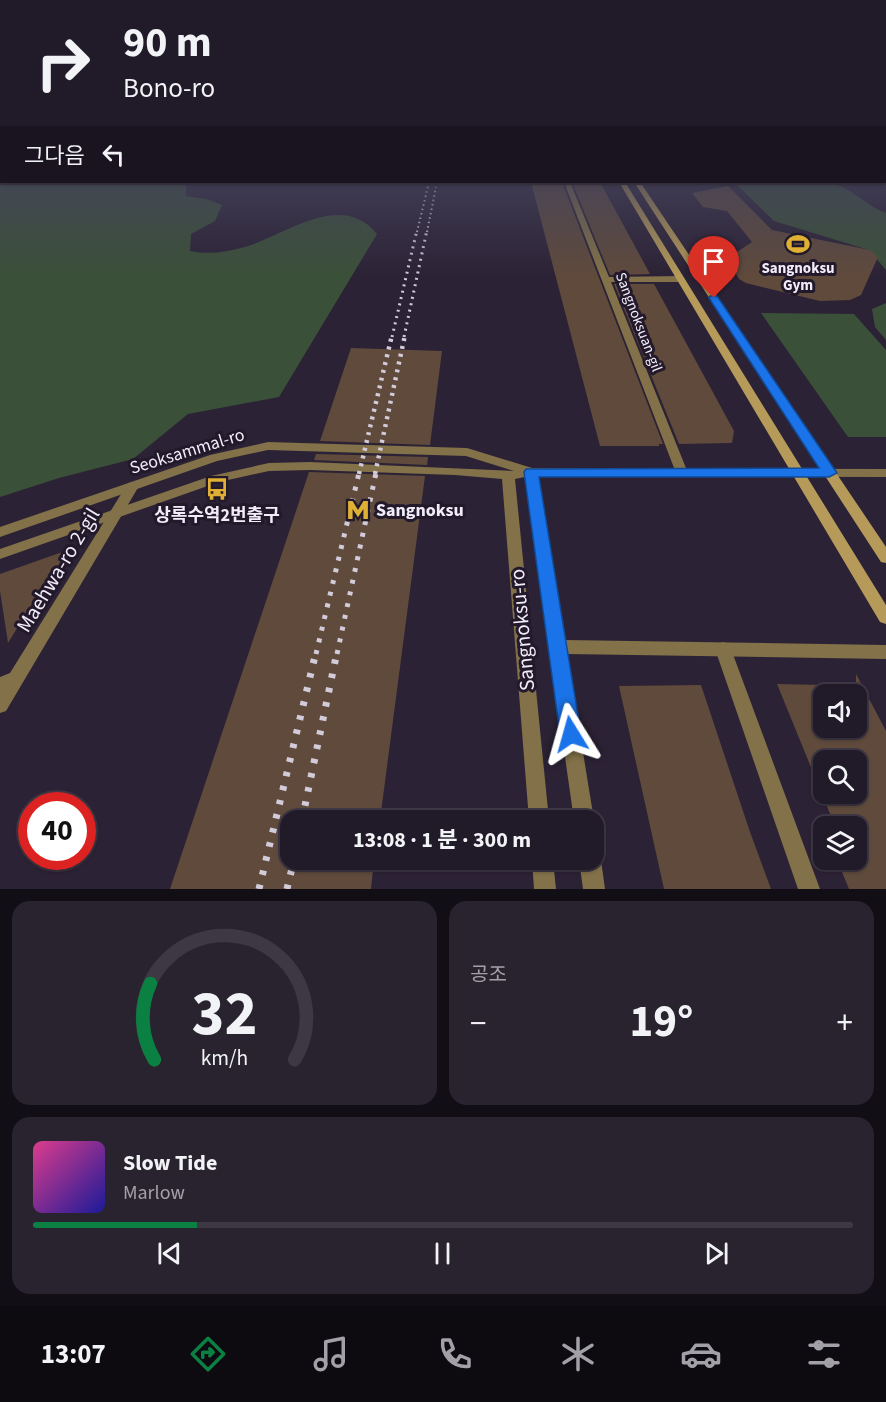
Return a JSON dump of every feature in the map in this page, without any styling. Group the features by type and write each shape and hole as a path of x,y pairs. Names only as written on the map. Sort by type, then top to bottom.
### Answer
{"main road":[{"path":"628,192 886,618"},
{"path":"644,192 886,558"}],"street":[{"name":"Sangnoksuan-gil","path":"571,192 682,473"},
{"path":"607,280 681,279"},
{"name":"Seoksammal-ro","path":"0,532 214,458 268,446 467,452 531,472"},
{"name":"Seoksammal-ro","path":"0,554 216,479 269,467 310,466 454,471 508,476 531,472"},
{"path":"531,472 886,473"},
{"name":"Sangnoksu-ro","path":"531,472 582,810"},
{"name":"Sangnoksu-ro","path":"508,476 538,810"},
{"name":"Maehwa-ro 2-gil","path":"0,705 133,486"},
{"path":"558,647 886,652"},
{"path":"723,649 809,889"},
{"path":"0,684 17,678"},
{"path":"544,870 545,889"},
{"path":"591,870 594,889"}],"green space":[{"path":"0,192 186,192 186,196 206,199 222,205 215,221 191,234 190,251 204,253 245,247 313,219 330,216 347,216 363,221 377,234 279,397 188,414 133,459 59,478 0,497"},
{"path":"745,192 852,192 886,213 886,270 869,250 774,221"},
{"path":"886,303 886,340 875,327 872,309"},
{"path":"761,313 854,314 886,350 886,437 848,437"}],"building":[{"path":"534,192 566,192 663,444 659,446 600,446"},
{"path":"576,192 606,192 650,274 610,275"},
{"name":"Sangnoksu Gym","path":"734,192 772,230 870,250 878,257 861,295 850,300 820,301 746,283 739,279 735,272 737,252 752,242 727,211 703,207 692,193"},
{"path":"614,284 654,284 734,431 732,443 679,444"},
{"path":"351,348 442,351 430,445 320,441"},
{"path":"316,454 428,457 427,465 314,460"},
{"path":"309,472 425,476 381,810 280,810 280,870 373,870 371,889 170,889"},
{"path":"68,550 8,643 0,591 0,574"},
{"path":"856,674 861,684 856,684"},
{"path":"777,684 813,685 813,738 867,738 867,695 886,731 886,889 849,889 841,870 867,870 867,816 831,816 826,804 867,804 867,750 813,750 813,772"},
{"path":"701,685 771,889 664,889 619,686"}],"railway":[{"path":"417,232 426,192"},
{"path":"427,232 435,192"},
{"path":"392,337 417,230"},
{"path":"404,337 427,230"},
{"path":"359,474 392,335"},
{"path":"375,474 405,335"},
{"path":"316,654 359,473"},
{"path":"337,654 376,473"},
{"path":"259,889 316,652"},
{"path":"304,810 337,652"},
{"path":"287,889 292,870"}],"place":[{"name":"Sangnoksu Gym","path":"798,244"},
{"name":"상록수역2번출구","path":"217,489"},
{"name":"Sangnoksu","path":"358,510"}],"route":[{"path":"571,734 531,472 829,473 714,298"}]}
